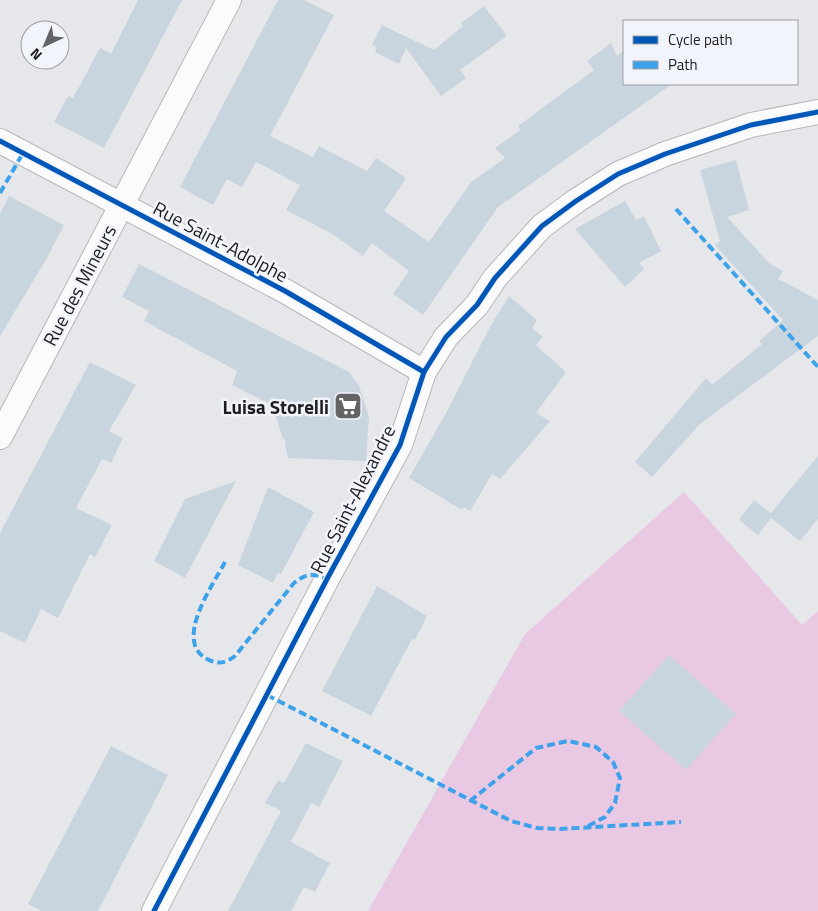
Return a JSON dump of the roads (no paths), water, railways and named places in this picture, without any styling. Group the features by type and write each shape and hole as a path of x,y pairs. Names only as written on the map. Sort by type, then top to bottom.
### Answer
{"street":[{"name":"Rue des Mineurs","path":"0,437 229,0"},
{"name":"Rue Saint-Alexandre","path":"154,911 323,587 400,446 424,372 446,337 477,305 495,278 542,226 599,185 618,174 702,140 752,124 818,112"},
{"name":"Rue Saint-Adolphe","path":"0,141 284,291 424,372"}],"place":[{"name":"Luisa Storelli","path":"348,406"}]}
